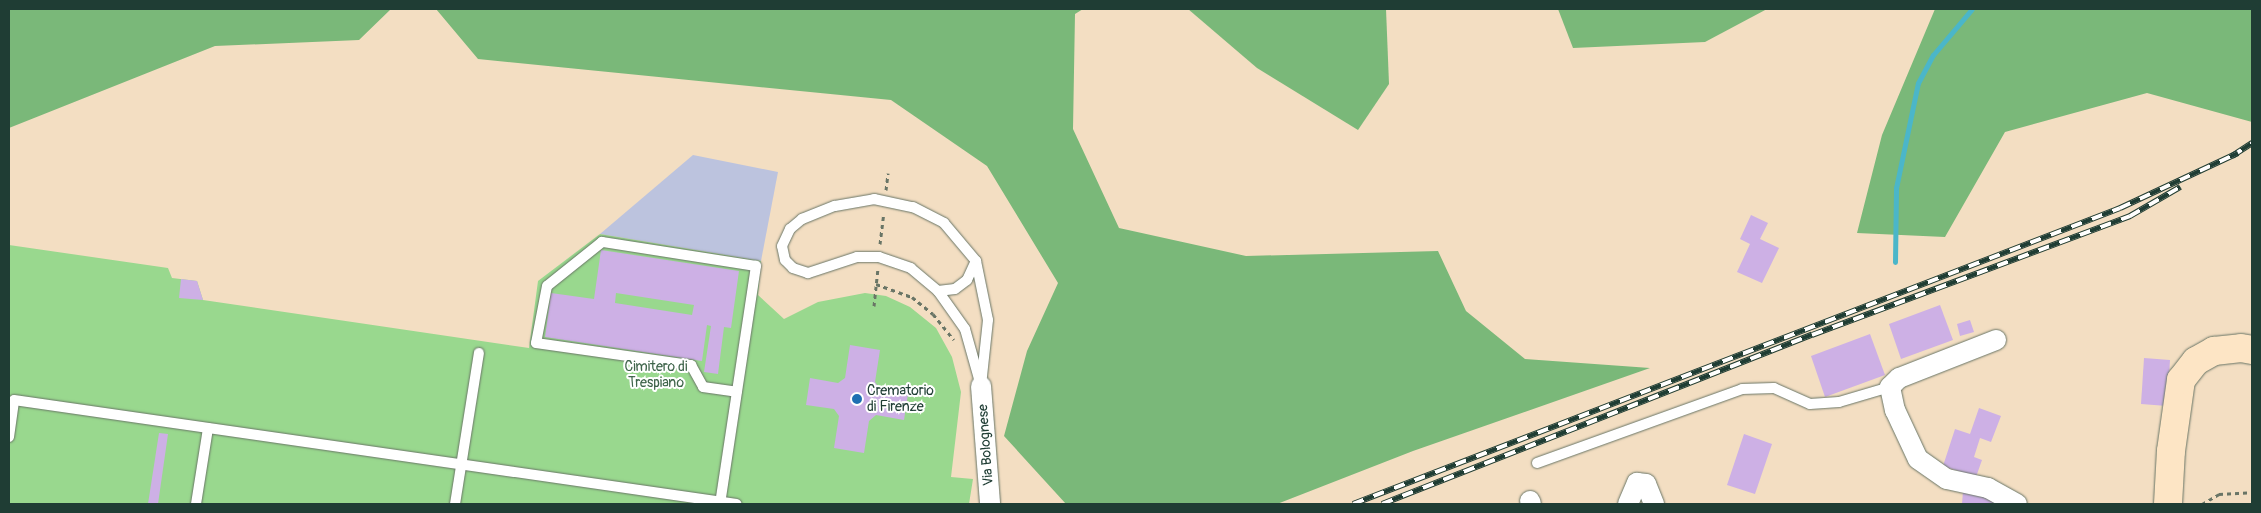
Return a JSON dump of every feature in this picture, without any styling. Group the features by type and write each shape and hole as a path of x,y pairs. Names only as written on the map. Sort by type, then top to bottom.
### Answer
{"street":[{"path":"1996,340 1900,378 1890,387 1895,410 1918,459 1947,479 1988,488 2017,504"},
{"path":"2168,504 2171,451 2181,380 2196,361 2214,351 2241,348 2252,350"},
{"name":"Via Bolognese","path":"982,386 990,504"},
{"path":"1628,504 1637,483 1646,484 1654,504"}],"lane":[{"path":"874,199 912,208 944,223 976,261 988,320 982,386 965,329 938,291 912,268 879,257 857,257 808,273 793,268 785,260 782,246 790,229 802,219 835,206 874,199"},
{"path":"720,503 737,392 756,266 602,242 547,286 536,343 691,365 703,387 737,392"},
{"path":"938,291 954,289 967,280 976,261"},
{"path":"455,504 478,353"},
{"path":"1537,463 1742,389 1774,388 1810,404 1838,402 1890,387"},
{"path":"9,437 14,400 736,504"},
{"path":"196,504 208,428"}],"path":[{"path":"874,306 888,173"},
{"path":"876,284 912,297 933,314 958,345"},
{"path":"2202,504 2219,494 2252,492"}],"shaded area":[{"path":"693,155 778,172 761,261 600,234"}],"green space":[{"path":"9,9 391,9 359,40 215,46 9,128"},
{"path":"436,9 1083,9 1075,14 1073,129 1119,228 1246,256 1438,251 1466,311 1525,359 1650,368 1413,451 1277,504 1066,504 1004,436 1027,351 1058,283 987,166 891,100 478,59"},
{"path":"1188,9 1386,9 1389,84 1358,130 1257,68"},
{"path":"1558,9 1767,9 1705,42 1573,48"},
{"path":"1935,9 2252,9 2252,122 2147,93 2005,132 1945,237 1857,233 1882,135"},
{"name":"Cimitero di Trespiano","path":"600,234 761,261 758,295 784,319 818,302 865,293 886,296 910,307 936,328 952,357 961,392 951,477 973,479 969,504 9,504 9,245 168,268 172,278 197,281 203,300 529,348 538,281"}],"building":[{"path":"1751,215 1768,223 1760,239 1779,248 1762,283 1737,272 1750,244 1740,239"},
{"path":"601,250 739,271 731,328 724,327 718,374 704,372 711,326 707,325 702,361 545,337 551,293 594,299","holes":["616,293 694,305 692,315 615,303"]},
{"path":"181,279 197,281 203,300 179,298"},
{"path":"1940,305 1953,340 1901,359 1889,324"},
{"path":"1970,320 1974,332 1960,336 1957,324"},
{"path":"1870,334 1885,375 1825,397 1811,356"},
{"name":"Crematorio di Firenze","path":"850,345 880,350 875,382 880,389 908,394 904,420 876,415 869,421 864,453 834,448 839,416 834,409 806,405 810,378 838,383 845,378"},
{"path":"2144,358 2170,360 2167,406 2141,404"},
{"path":"1979,408 2001,416 1991,442 1980,438 1974,457 1982,460 1976,477 1943,466 1955,429 1970,434"},
{"path":"159,433 168,434 158,504 148,504"},
{"path":"1744,434 1772,444 1755,494 1727,485"},
{"path":"1963,491 2001,502 2001,504 1962,504"}],"waterway":[{"path":"1895,262 1896,188 1918,83 1933,55 1972,9"}],"railway":[{"path":"2232,156 2252,143"},
{"path":"1353,504 2120,208 2238,153"},
{"path":"1382,504 1812,335 2130,216 2180,187"}],"place":[{"name":"Crematorio di Firenze","path":"857,399"}]}
